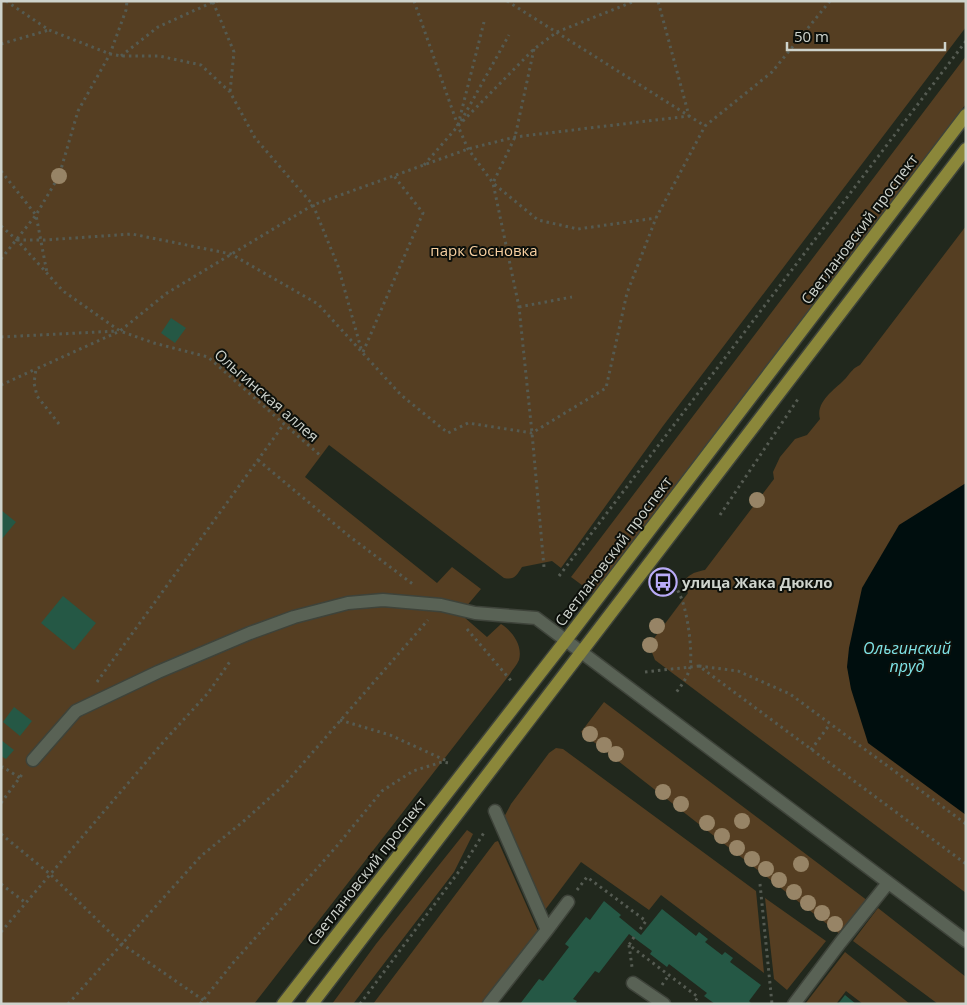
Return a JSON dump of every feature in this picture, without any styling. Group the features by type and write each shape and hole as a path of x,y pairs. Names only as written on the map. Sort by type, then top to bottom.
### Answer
{"main road":[{"name":"Светлановский проспект","path":"283,1004 566,640 966,115"},
{"path":"312,1004 966,149"}],"street":[{"path":"34,760 76,711 158,672 250,633 294,617 348,603 383,600 441,605 475,613 536,618 966,941"},
{"path":"495,811 547,930"},
{"path":"794,1004 888,883"},
{"path":"489,1004 568,902"},
{"path":"633,983 664,1004"}],"path":[{"path":"6,1 48,30 110,54 121,56 159,56 201,64 230,92 255,138 313,205 338,266 362,353"},
{"path":"1,259 36,215 59,176 78,111 110,54 126,10 127,1"},
{"path":"121,56 158,27 218,1"},
{"path":"414,1 458,126 468,148 493,183 538,220 578,229 656,218"},
{"path":"506,1 705,126"},
{"path":"423,165 458,126 534,49 557,32 635,1"},
{"path":"658,1 689,116"},
{"path":"17,240 132,234 231,254 318,304 401,395 448,432 468,423 532,433 606,388 627,293 656,218 705,126 772,72 830,1"},
{"path":"213,2 234,52 230,92"},
{"path":"458,126 484,22"},
{"path":"1,44 48,30"},
{"path":"458,126 508,36"},
{"path":"559,576 966,41"},
{"path":"534,49 515,137 493,183 519,307 544,567"},
{"path":"1,385 120,331 167,293 313,205 468,148 515,137 689,116"},
{"path":"1,172 36,215 47,273"},
{"path":"362,353 423,213 394,176"},
{"name":"Ольгинская аллея","path":"1,226 17,240 63,291 120,331 154,343 208,357 321,456"},
{"path":"519,307 572,297"},
{"path":"1,337 120,331"},
{"path":"36,369 34,383 37,396 59,424"},
{"path":"93,688 284,424"},
{"path":"68,1004 201,856 284,784 441,605 349,536 258,460"},
{"path":"670,580 680,594 687,614 691,656 690,667 684,682 675,694"},
{"path":"465,627 515,686"},
{"path":"1,932 165,740 208,693 250,633"},
{"path":"699,666 966,864"},
{"path":"645,672 699,666 738,671 790,694 966,824"},
{"path":"200,1004 239,956 336,847 382,791 413,771 442,762 452,764 390,735 340,720"},
{"path":"811,750 830,724"},
{"path":"1,803 34,760"},
{"path":"2,767 20,778"},
{"path":"360,1004 463,866 487,828"},
{"path":"1,834 50,874 122,944 209,1004"},
{"path":"568,902 587,877 646,922 638,932"},
{"path":"1,884 26,903"},
{"path":"760,884 772,1004"},
{"path":"633,983 629,945 634,937"},
{"path":"629,945 698,996 693,1004"}],"green space":[{"name":"парк Сосновка","path":"1,1 966,1 966,27 663,426 561,568 552,561 522,567 515,577 504,578 329,445 305,477 437,583 452,567 481,589 465,608 464,617 487,637 501,624 516,639 520,654 518,662 510,674 254,1004 1,1004"},
{"path":"966,56 966,104 594,594 571,577"},
{"path":"966,226 966,893 655,660 649,645 688,593 685,583 688,577 696,572 705,570 774,479 773,472 780,457 795,439 807,435 820,419 819,413 823,401 852,370 860,365"},
{"path":"604,702 868,901 841,935 581,732"},
{"path":"556,748 563,749 756,891 764,973 661,895 649,910 581,862 545,910 503,819 511,804 549,753"},
{"path":"467,830 473,834 454,872 353,1004 332,1004 376,944"},
{"path":"498,841 538,931 481,1004 373,1004 495,842"},
{"path":"765,898 826,941 787,990 774,979"},
{"path":"878,908 966,977 966,1004 938,1004 853,941"},
{"path":"845,952 910,1004 863,1004 846,991 836,1004 805,1004"}],"water":[{"name":"Ольгинский пруд","path":"966,483 966,815 868,743 851,689 847,667 849,648 862,588 899,525"}],"building":[{"path":"171,318 186,328 175,343 161,333"},
{"path":"1,510 16,522 1,540"},
{"path":"63,596 96,623 74,650 41,623"},
{"path":"14,707 32,721 20,736 3,722"},
{"path":"1,740 14,750 6,759 1,756"},
{"path":"604,901 621,915 619,917 641,935 662,909 696,936 699,932 708,939 705,942 722,955 725,952 733,958 730,962 761,985 749,1001 752,1004 715,1004 704,996 707,993 669,964 667,967 650,954 652,951 629,934 599,973 595,971 573,999 577,1001 575,1004 520,1004 539,979 543,981 569,947 565,944 586,917 590,920"},
{"path":"845,995 856,1004 838,1004"}],"place":[{"name":"улица Жака Дюкло","path":"663,582"}]}
